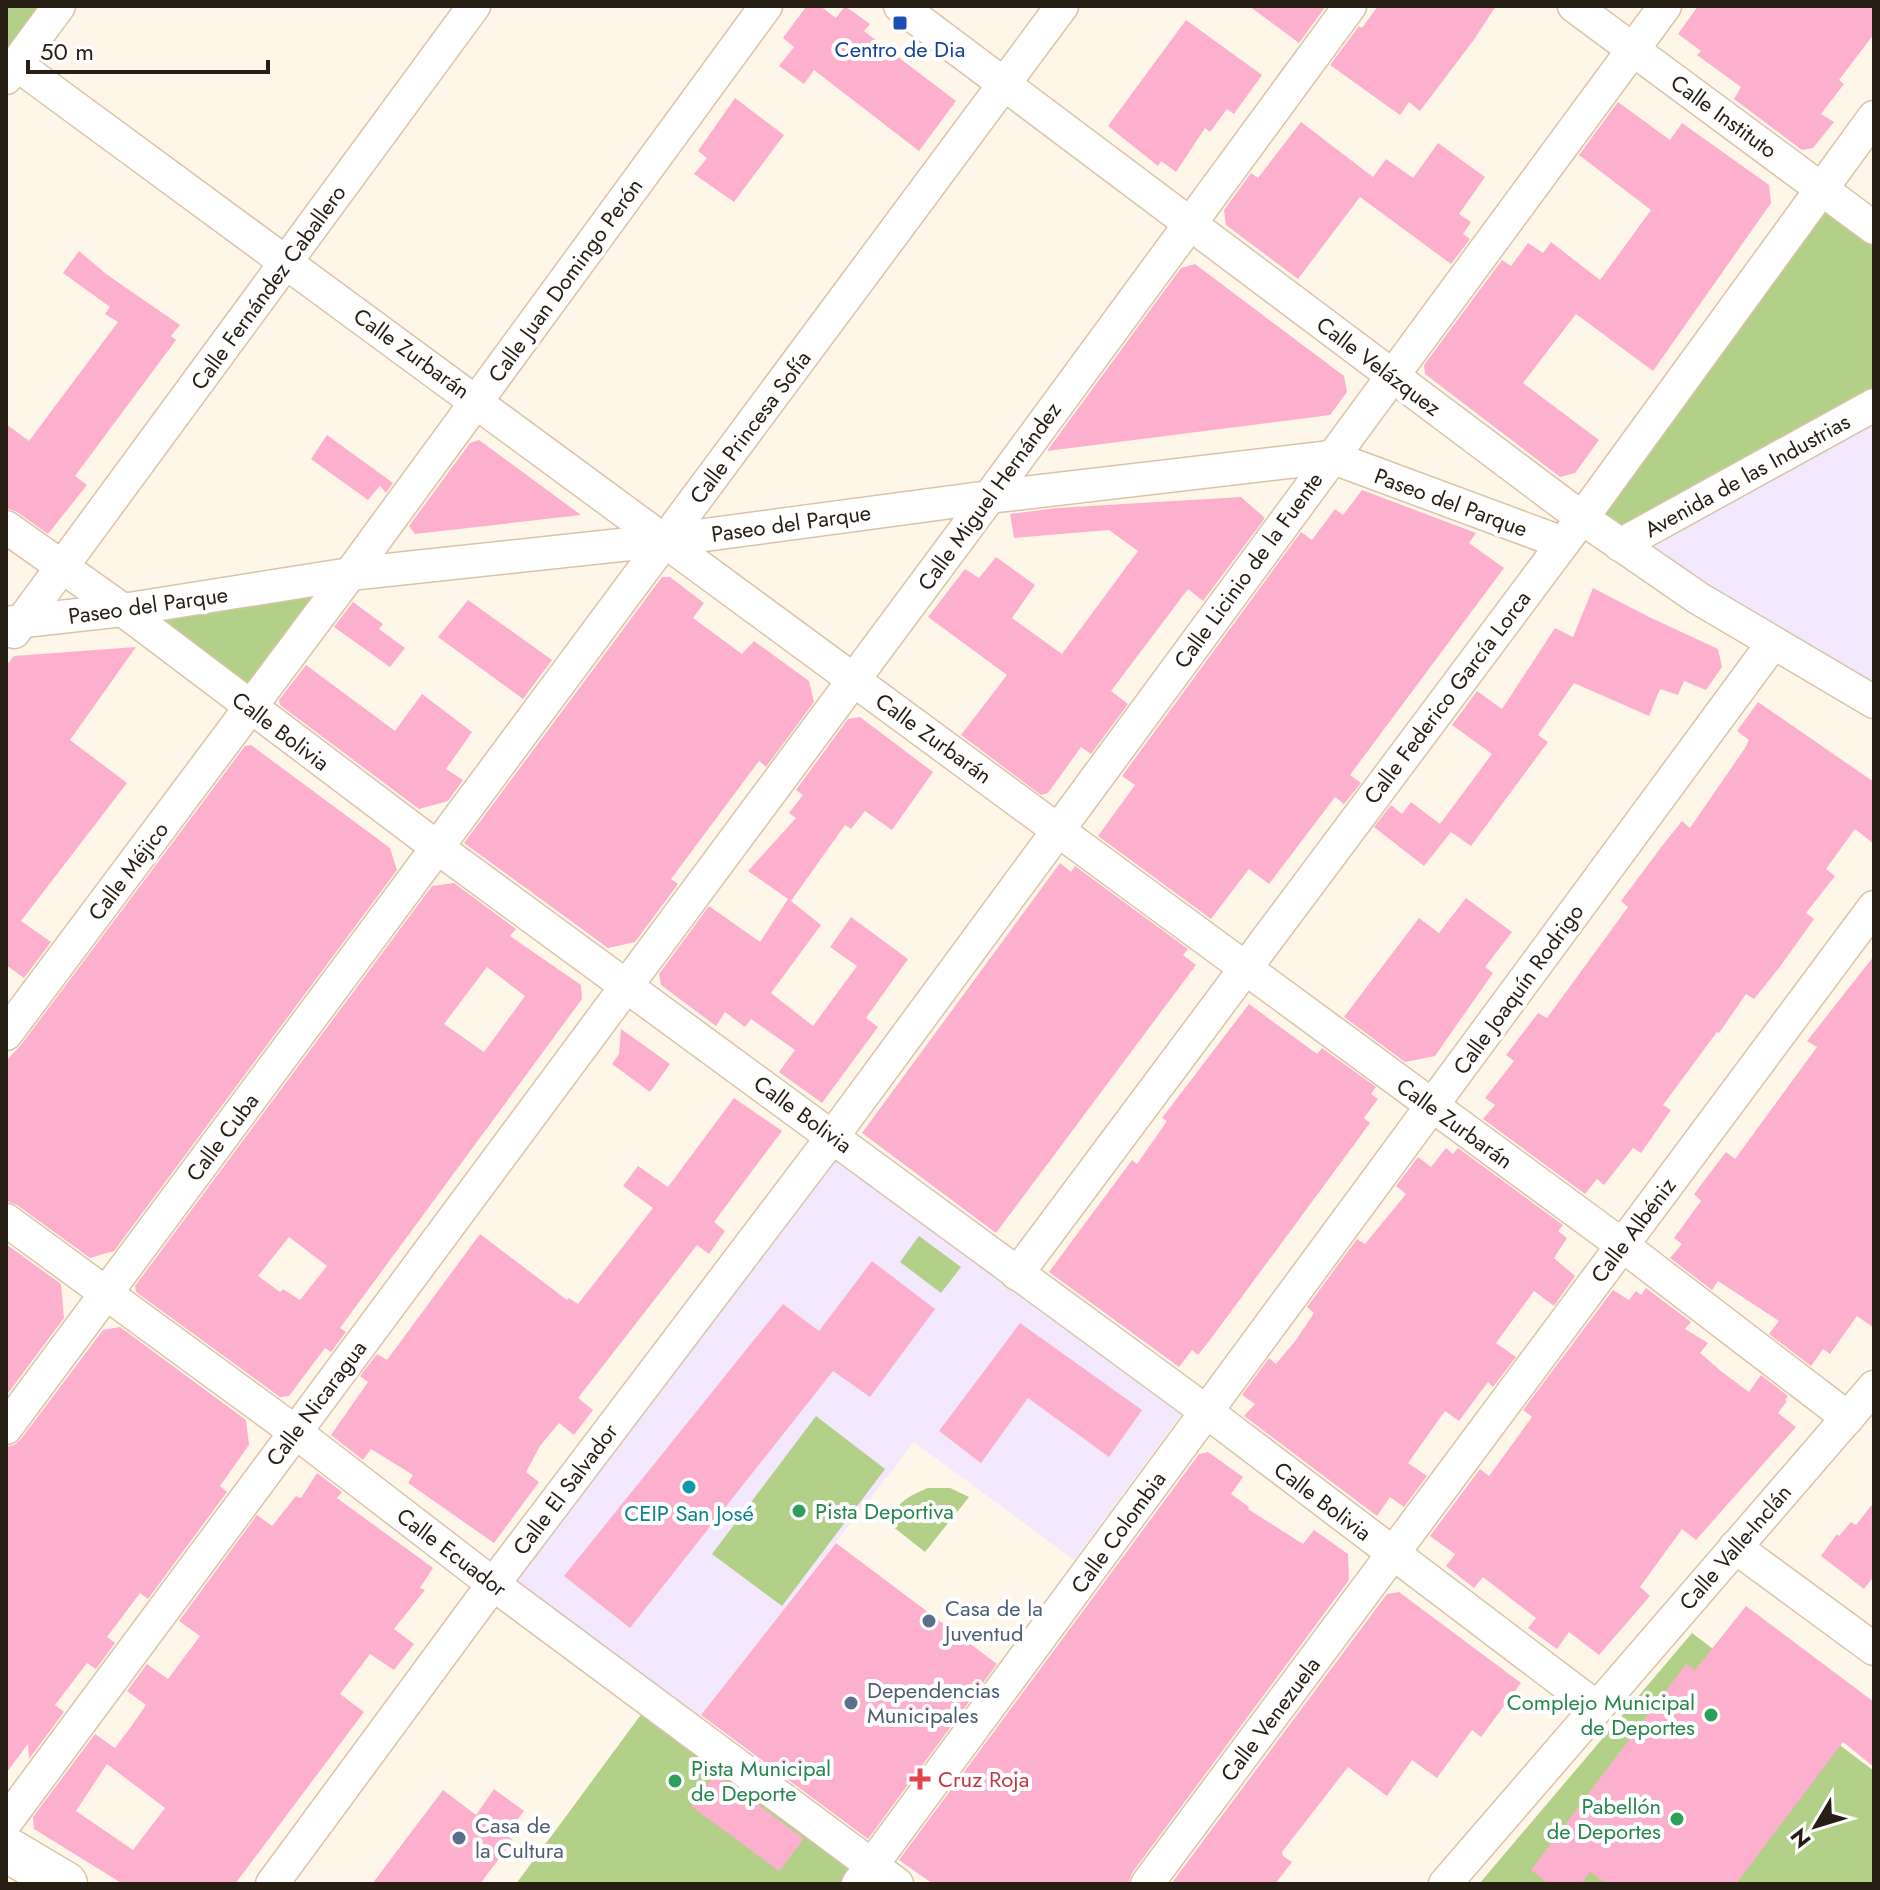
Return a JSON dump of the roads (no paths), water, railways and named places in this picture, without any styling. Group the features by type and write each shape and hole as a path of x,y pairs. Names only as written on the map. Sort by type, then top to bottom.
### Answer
{"main road":[{"path":"6,1849 65,1884"}],"street":[{"path":"11,71 59,6"},
{"name":"Calle Fernández Caballero","path":"11,629 63,568 474,6"},
{"name":"Calle Juan Domingo Perón","path":"249,708 766,6"},
{"name":"Calle Velázquez","path":"900,6 1392,376 1572,531 1620,545 1698,598 1874,702"},
{"name":"Calle Princesa Sofía","path":"438,848 1062,6"},
{"name":"Calle Miguel Hernández","path":"627,984 1350,6"},
{"name":"Calle Instituto","path":"1574,6 1874,228"},
{"name":"Calle Licinio de la Fuente","path":"833,1136 1665,6"},
{"name":"Calle Zurbarán","path":"11,71 286,262 477,400 1622,1245 1848,1418"},
{"name":"Calle Federico García Lorca","path":"1017,1274 1572,531 1874,117"},
{"name":"Avenida de las Industrias","path":"1620,545 1874,405"},
{"name":"Paseo del Parque","path":"11,629 350,574 667,540 989,497 1331,457 1572,531"},
{"name":"Calle Bolivia","path":"6,527 123,610 438,848 1207,1412 1596,1707"},
{"name":"Calle Joaquín Rodrigo","path":"1207,1412 1773,643"},
{"name":"Calle Méjico","path":"6,1034 249,708"},
{"name":"Calle Cuba","path":"6,1428 438,848"},
{"name":"Calle Albéniz","path":"1394,1555 1874,907"},
{"name":"Calle Nicaragua","path":"6,1822 627,984"},
{"name":"Calle El Salvador","path":"272,1884 493,1584 833,1136"},
{"name":"Calle Ecuador","path":"6,1220 294,1431 876,1878"},
{"name":"Calle Valle-Inclán","path":"1445,1884 1874,1387"},
{"name":"Calle Colombia","path":"876,1878 1207,1412"},
{"path":"1735,1547 1874,1649"},
{"name":"Calle Venezuela","path":"1147,1884 1394,1555"}],"place":[{"name":"Centro de Dia","path":"900,23"},
{"name":"CEIP San José","path":"689,1487"},
{"name":"Pista Deportiva","path":"799,1511"},
{"name":"Casa de la Juventud","path":"929,1621"},
{"name":"Dependencias Municipales","path":"851,1703"},
{"name":"Complejo Municipal de Deportes","path":"1711,1715"},
{"name":"Cruz Roja","path":"920,1779"},
{"name":"Pista Municipal de Deporte","path":"675,1781"},
{"name":"Pabellón de Deportes","path":"1677,1819"},
{"name":"Casa de la Cultura","path":"459,1838"}]}
